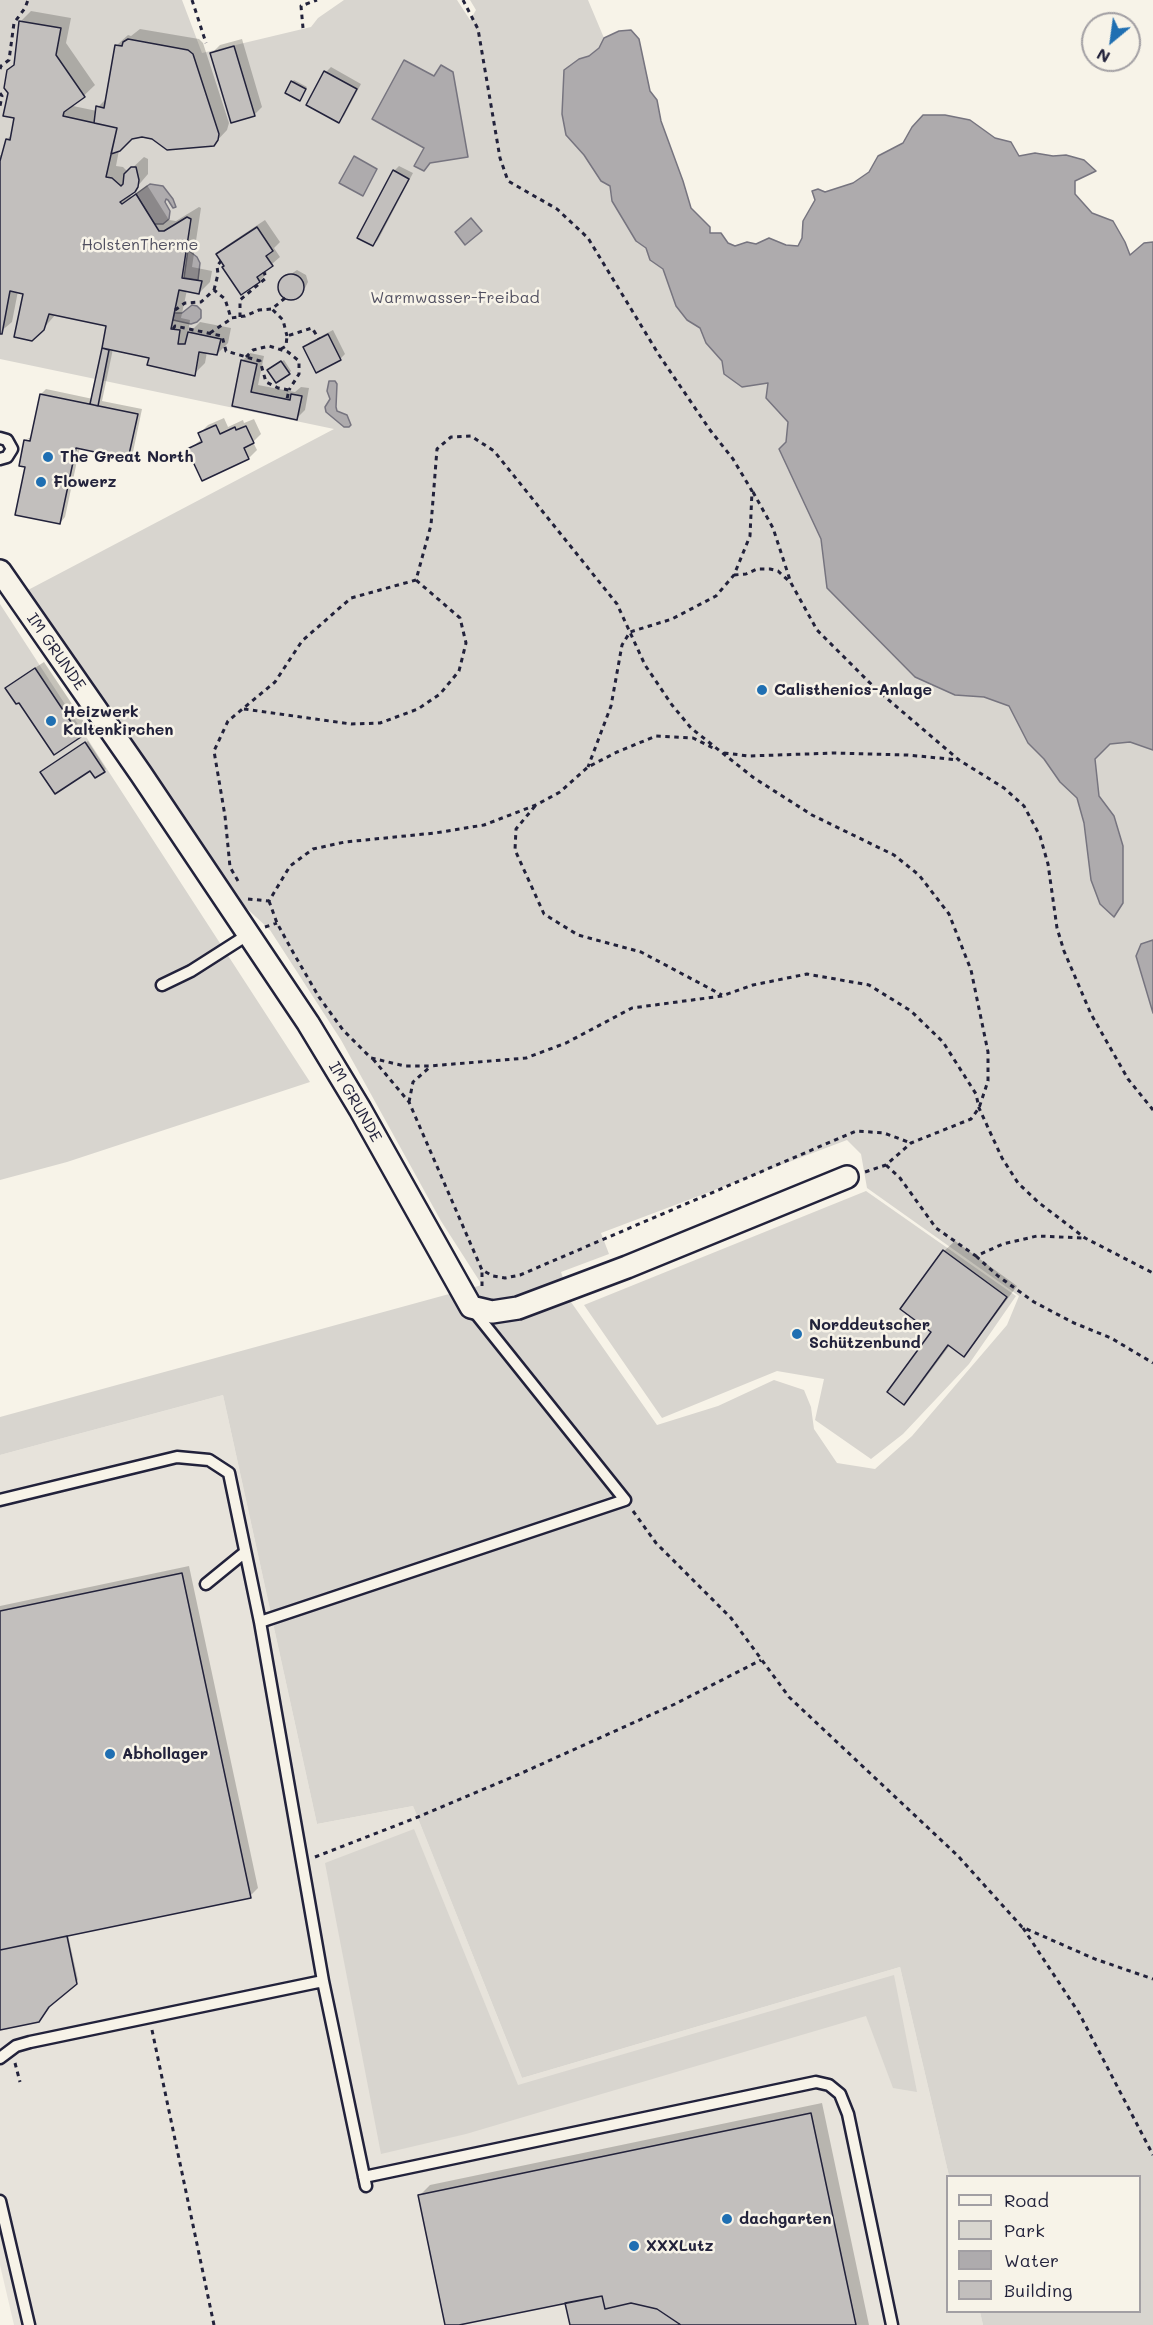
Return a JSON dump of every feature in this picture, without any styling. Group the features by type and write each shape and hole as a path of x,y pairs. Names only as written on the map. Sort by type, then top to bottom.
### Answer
{"street":[{"name":"IM GRUNDE","path":"0,571 308,1023 360,1109 471,1307"},
{"path":"471,1307 492,1312 518,1308 627,1267 847,1177"}],"lane":[{"path":"0,438 7,440 12,449 7,457 0,459"},
{"path":"162,985 191,971 249,934"},
{"path":"260,1622 625,1500 471,1307"},
{"path":"0,1500 177,1457 209,1460 229,1473 260,1622 323,1981 365,2181 816,2082 829,2085 840,2094 848,2114 892,2325"},
{"path":"206,1584 244,1553"},
{"path":"0,2058 16,2046 30,2042 323,1981"},
{"path":"0,2201 29,2325"}],"path":[{"path":"0,69 9,60 14,23 28,0"},
{"path":"192,0 206,43"},
{"path":"303,28 301,6 317,0"},
{"path":"464,0 478,29 500,158 508,181 557,209 588,238 659,355 710,430 733,459 752,490 773,528 791,584 817,630 877,690 958,760 1004,788 1024,806 1040,836 1048,864 1057,928 1064,951 1091,1014 1128,1079 1153,1110"},
{"path":"0,93 2,96 0,106"},
{"path":"175,310 185,303 201,302 213,290 218,274 217,266 221,261"},
{"path":"240,317 240,300 266,278 264,272"},
{"path":"213,290 225,299 231,318"},
{"path":"210,333 231,318 259,310 273,309 285,298"},
{"path":"273,309 283,320 287,336 286,346 280,349"},
{"path":"173,329 175,326 222,336 226,351 260,361 266,381 278,388 289,390"},
{"path":"287,336 312,328 319,339"},
{"path":"246,357 253,350 269,346 288,352 299,362 299,374 289,390 287,399"},
{"path":"416,580 431,525 437,449 451,437 471,436 494,451 501,459 617,604 645,664 672,705 692,728 754,778 813,815 894,855 919,875 948,914 971,970 988,1052 988,1081 979,1108 971,1119 911,1143 886,1165 847,1177"},
{"path":"588,767 611,706 622,645 630,632 672,619 716,596 734,575 750,536 752,490"},
{"path":"734,575 770,568 778,571 791,584"},
{"path":"242,888 230,867 225,816 214,751 228,721 275,682 302,641 351,598 416,580"},
{"path":"244,710 351,724 380,723 418,709 440,694 459,671 466,643 460,618 416,580"},
{"path":"269,901 290,866 313,849 345,842 435,833 484,825 536,805 560,792 588,767 616,752 656,736 693,738 723,753 749,756 835,753 908,755 958,760"},
{"path":"536,805 516,829 515,850 544,914 578,935 641,952 722,996"},
{"path":"237,916 249,898 269,901"},
{"path":"269,901 277,923 319,997 343,1030 409,1102 482,1270 493,1276 505,1278 520,1275 856,1131 884,1133 911,1143"},
{"path":"371,1058 405,1066 526,1058 566,1043 632,1008 722,996 753,985 807,974 869,985 911,1011 943,1042 976,1094 979,1108 1002,1158 1018,1184 1038,1203 1086,1238 1153,1273"},
{"path":"409,1102 413,1082 430,1066"},
{"path":"886,1165 900,1178 936,1228 976,1256 998,1276 1034,1302 1074,1323 1111,1338 1153,1363"},
{"path":"976,1256 1003,1244 1037,1236 1086,1238"},
{"path":"625,1500 656,1543 731,1618 789,1697 958,1856 1022,1927 1079,2013 1153,2155"},
{"path":"311,1858 418,1817 524,1772 675,1704 761,1660"},
{"path":"1022,1927 1095,1959 1153,1979"},
{"path":"149,2017 214,2325"}],"shaded area":[{"path":"223,1395 317,1824 413,1806 522,2078 900,1967 949,2175 946,2175 946,2313 980,2313 983,2325 14,2325 0,2265 0,1455"}],"green space":[{"path":"0,0 182,0 202,53 311,27 318,18 344,0 457,0 470,20 476,10 470,0 588,0 604,38 599,48 589,56 579,59 566,135 584,155 601,181 610,186 612,201 636,241 646,248 651,260 663,269 687,320 700,328 706,343 722,361 768,383 766,398 788,422 786,442 779,449 821,539 827,588 915,677 955,695 984,697 1009,706 1028,743 1044,759 1060,782 1077,798 1084,823 1091,880 1123,902 1123,846 1114,816 1099,796 1095,759 1110,744 1130,742 1153,750 1153,940 1141,944 1136,956 1153,1013 1153,2325 983,2325 980,2313 1141,2313 1141,2175 949,2175 900,1967 522,2078 413,1806 317,1824 223,1395 0,1455 0,1417 482,1285 441,1221 341,1040 270,930 228,891 28,590 334,429 0,359","holes":["847,1140 861,1154 867,1188 1019,1296 1007,1325 912,1436 875,1469 837,1463 814,1429 811,1407 804,1390 774,1380 718,1406 657,1425 571,1302 561,1272 609,1254 601,1233"]},
{"path":"0,604 310,1082 67,1162 0,1180"},
{"name":"Norddeutscher Schützenbund","path":"866,1191 1016,1296 969,1364 903,1434 871,1459 815,1420 824,1379 777,1371 662,1418 584,1305"},
{"path":"414,1829 518,2085 894,1975 917,2092 893,2088 866,2016 466,2134 381,2154 325,1863"}],"water":[{"path":"631,30 639,39 650,91 657,100 661,121 691,208 710,227 710,233 721,233 728,243 735,246 747,242 756,244 769,238 786,245 798,246 802,238 803,221 815,200 812,191 818,189 825,192 853,183 869,172 878,156 903,143 912,127 923,115 945,115 970,120 995,138 1011,142 1019,156 1035,153 1053,156 1066,155 1084,160 1096,171 1075,181 1075,194 1092,213 1113,221 1130,255 1144,243 1153,242 1153,750 1130,742 1110,744 1095,759 1099,796 1114,816 1123,846 1123,903 1114,917 1100,904 1091,880 1084,823 1077,798 1060,782 1044,759 1028,743 1009,706 984,697 955,695 915,677 827,588 821,539 779,449 786,442 788,422 766,398 768,383 742,387 724,374 722,361 706,343 700,328 687,320 676,306 663,269 650,260 646,248 636,241 612,201 610,186 601,181 584,155 566,135 562,114 564,70 599,48 604,38 619,31"},
{"path":"404,60 434,76 441,65 453,72 468,157 430,163 424,171 414,166 424,148 372,119"},
{"path":"354,156 377,169 363,196 339,183"},
{"path":"150,184 163,186 176,207 173,208 166,199 165,202 170,211 169,219 163,224 154,224 136,194"},
{"path":"471,218 482,231 465,245 455,232"},
{"path":"188,250 197,257 200,263 198,280 184,278"},
{"path":"192,305 201,310 201,318 197,322 191,324 173,320 174,313 182,313"},
{"path":"329,381 335,381 337,384 337,411 347,415 351,425 349,427 344,427 326,412 325,407 330,399 327,391"},
{"path":"1153,940 1153,1013 1136,956 1141,944"}],"building":[{"path":"19,21 61,28 56,55 85,97 64,112 63,116 117,128 106,177 112,178 121,186 124,174 131,167 136,167 139,180 135,192 120,202 122,204 136,194 159,231 164,231 187,217 191,219 182,278 202,281 199,294 179,290 171,329 180,330 178,344 185,344 188,332 221,339 217,355 199,352 195,376 147,365 149,358 102,348 106,326 49,314 44,330 32,341 14,337 23,294 10,291 2,334 0,334 0,161 6,139 10,140 14,118 3,116 8,93 4,88 7,70 14,65"},
{"path":"128,39 188,50 193,54 219,134 214,146 167,150 152,139 142,137 132,139 120,151 111,154 117,128 94,123 96,106 104,108 115,45 122,46 123,42"},
{"path":"234,46 255,116 231,123 210,53"},
{"path":"324,71 357,89 339,123 306,105"},
{"path":"291,81 306,89 300,101 285,93"},
{"path":"393,170 409,179 373,246 357,238"},
{"path":"257,227 273,251 266,256 273,266 257,277 260,282 241,295 216,254"},
{"path":"291,274 300,278 304,287 300,296 291,300 282,296 278,287 282,278"},
{"path":"328,334 341,360 316,373 303,347"},
{"path":"102,348 109,350 98,406 90,404"},
{"path":"241,360 257,364 251,392 290,400 291,394 302,396 297,420 232,406"},
{"path":"281,361 290,374 276,383 267,370"},
{"name":"The Great North","path":"40,394 138,414 128,459 76,448 60,524 15,515 25,467 19,466 24,440 30,441"},
{"path":"216,425 220,434 235,427 236,430 246,426 254,443 244,448 249,459 202,481 187,449 202,442 198,433"},
{"name":"Heizwerk Kaltenkirchen","path":"35,668 81,737 54,755 19,703 16,704 5,688"},
{"path":"85,742 105,772 95,778 90,771 55,794 40,772"},
{"path":"943,1250 1007,1297 964,1357 948,1345 904,1405 887,1392 931,1332 900,1309"},
{"name":"Abhollager","path":"182,1573 251,1898 0,1950 0,1611"},
{"path":"67,1936 77,1984 49,2007 39,2022 0,2030 0,1950"},
{"name":"XXXLutz","path":"811,2113 856,2325 681,2325 657,2309 631,2303 605,2309 602,2296 459,2325 445,2325 418,2195"},
{"path":"602,2296 605,2309 631,2303 657,2309 681,2325 570,2325 565,2303"}],"place":[{"name":"The Great North","path":"48,457"},
{"name":"Flowerz","path":"41,482"},
{"name":"Calisthenics-Anlage","path":"762,690"},
{"name":"Heizwerk Kaltenkirchen","path":"51,721"},
{"name":"Norddeutscher Schützenbund","path":"797,1334"},
{"name":"Abhollager","path":"110,1754"},
{"name":"dachgarten","path":"727,2219"},
{"name":"XXXLutz","path":"634,2246"}],"park label":[{"name":"HolstenTherme","path":"140,245"},
{"name":"Warmwasser-Freibad","path":"455,298"}]}
